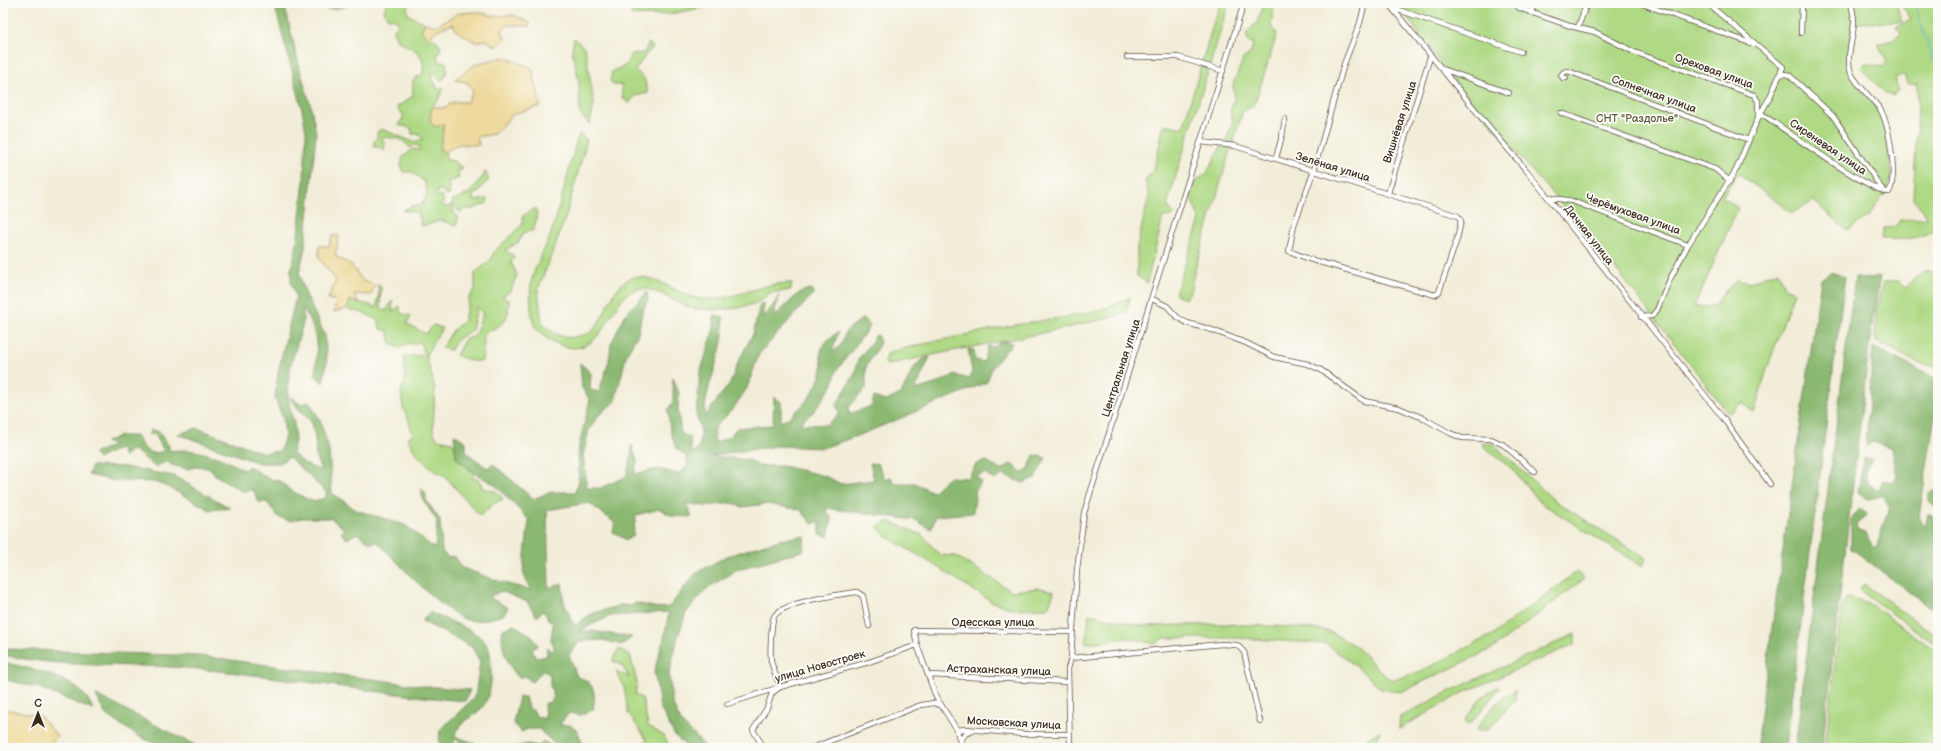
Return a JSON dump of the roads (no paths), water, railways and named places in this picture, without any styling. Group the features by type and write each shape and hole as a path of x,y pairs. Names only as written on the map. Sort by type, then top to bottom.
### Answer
{"street":[{"name":"Центральная улица","path":"1070,748 1068,669 1071,658 1077,570 1084,513 1244,3"},
{"path":"1314,170 1344,64 1360,23 1365,3"},
{"name":"Дачная улица","path":"1388,3 1430,57 1548,197 1641,317 1723,418 1770,484"},
{"name":"Ореховая улица","path":"1516,3 1519,8 1570,26 1595,32 1634,52 1754,95 1758,101 1758,118 1730,181 1688,245 1657,310 1652,316 1641,317"},
{"path":"1532,13 1534,3"},
{"path":"1578,27 1587,3"},
{"path":"1640,3 1756,45"},
{"path":"1707,3 1783,67 1770,97 1758,118"},
{"path":"1801,33 1802,3"},
{"path":"1779,75 1789,75 1833,116 1887,192 1893,181 1893,171 1890,144 1881,110 1851,73 1849,54 1854,22 1851,3"},
{"path":"1391,7 1521,52"},
{"path":"1126,57 1178,57 1223,71"},
{"name":"Вишнёвая улица","path":"1388,193 1430,57"},
{"path":"1441,69 1510,93"},
{"name":"Солнечная улица","path":"1566,78 1563,78 1561,75 1568,71 1749,140"},
{"path":"1561,112 1715,169 1730,181"},
{"name":"Сиреневая улица","path":"1758,118 1762,114 1819,153 1878,190 1887,192"},
{"path":"1276,158 1285,119"},
{"name":"Зелёная улица","path":"1201,142 1235,146 1276,158 1388,193 1458,216 1461,221 1457,239 1439,292 1435,296 1309,260 1289,250 1294,226 1314,170"},
{"name":"Черёмуховая улица","path":"1548,197 1572,201 1688,245"},
{"path":"1152,299 1167,306 1177,317 1187,323 1212,330 1246,343 1274,357 1308,364 1321,370 1364,401 1399,408 1423,418 1462,438 1491,439 1504,445 1534,472"},
{"path":"764,748 753,730 767,708 772,693 780,687 770,654 773,618 775,614 783,609 825,596 857,592 863,596 868,626"},
{"name":"Одесская улица","path":"917,645 914,630 1073,632"},
{"path":"1071,658 1222,644 1237,645 1244,652 1260,721"},
{"path":"917,645 936,697 958,730 960,742 963,748"},
{"name":"улица Новостроек","path":"727,704 780,687 869,662 917,645"},
{"name":"Астраханская улица","path":"929,675 1068,682"},
{"path":"812,748 921,705 934,703 944,707"},
{"name":"Московская улица","path":"958,730 966,729 1069,734"},
{"path":"960,742 965,734 974,730"}],"waterway":[{"path":"1914,3 1932,58 1938,65"}],"park label":[{"name":"СНТ \"Раздолье\"","path":"1637,118"}]}
